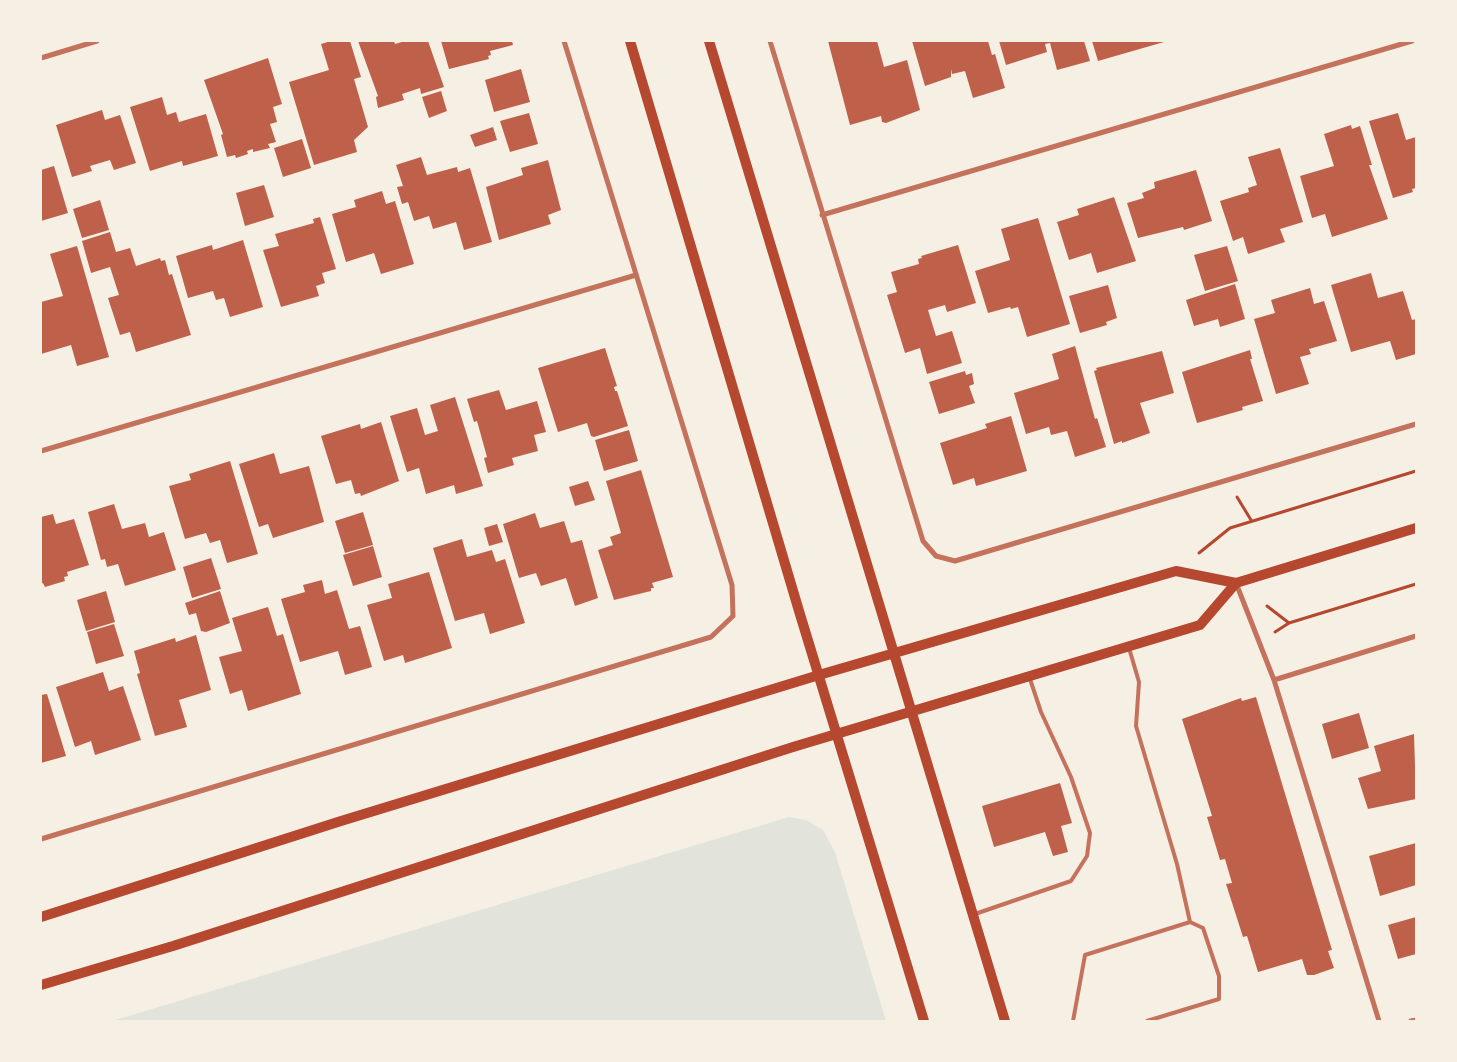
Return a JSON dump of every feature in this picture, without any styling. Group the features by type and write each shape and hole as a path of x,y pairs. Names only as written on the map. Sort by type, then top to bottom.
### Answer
{"main road":[{"path":"630,41 818,675 838,734 924,1021"},
{"path":"709,41 1005,1021"},
{"path":"41,917 341,821 818,675 1176,571 1236,583 1416,528"},
{"path":"41,985 173,946 588,812 838,734 1200,624 1236,583"}],"street":[{"path":"41,58 97,41"},
{"path":"41,839 711,637 733,616 732,585 564,41"},
{"path":"770,41 922,541 936,556 955,561 1416,424"},
{"path":"822,215 1412,41"},
{"path":"41,451 636,274"},
{"path":"1236,583 1274,680 1379,1021"},
{"path":"1274,680 1416,636"},
{"path":"1411,1021 1416,1020"}],"lane":[{"path":"1129,647 1139,682 1136,726 1177,864 1190,922"},
{"path":"973,915 1070,881 1087,856 1090,833 1071,777 1041,712 1028,675"},
{"path":"1073,1021 1085,955 1190,922 1203,928 1220,976 1219,999 1147,1021"}],"path":[{"path":"1176,571 1230,528 1416,471"},
{"path":"1227,481 1251,520"},
{"path":"1289,622 1416,584"}],"shaded area":[{"path":"789,817 806,820 823,830 835,852 886,1021 112,1021"}],"building":[{"path":"331,41 350,41 361,77 354,79 368,127 354,140 357,152 314,165 289,82 329,70 321,44"},
{"path":"358,41 394,41 395,44 405,41 428,41 444,87 421,94 420,88 402,94 404,100 378,108 376,97 378,96"},
{"path":"441,41 512,41 513,45 490,51 489,59 449,69"},
{"path":"828,41 877,41 884,67 907,60 920,110 886,123 882,122 881,116 850,125"},
{"path":"912,41 988,41 992,55 995,54 1005,88 973,98 965,71 952,74 951,69 951,77 925,86"},
{"path":"999,41 1084,41 1090,61 1057,70 1050,43 1045,44 1047,52 1006,65"},
{"path":"1092,41 1163,41 1164,42 1098,61"},
{"path":"268,58 282,104 273,107 277,122 270,124 276,142 268,144 270,148 253,152 253,149 247,151 248,154 236,158 235,155 227,157 221,135 223,134 204,80"},
{"path":"521,69 530,102 494,112 485,80"},
{"path":"441,91 447,111 429,118 422,97"},
{"path":"162,97 167,115 176,112 179,122 206,114 218,156 183,166 182,161 150,171 130,107"},
{"path":"102,110 105,120 120,115 136,163 114,170 110,160 90,166 92,171 72,177 56,125"},
{"path":"529,113 538,144 510,152 500,121"},
{"path":"1398,113 1406,140 1416,137 1416,188 1412,189 1413,192 1393,198 1369,121"},
{"path":"1351,125 1352,129 1360,126 1372,165 1369,165 1388,219 1332,237 1325,214 1312,218 1300,176 1334,166 1324,134"},
{"path":"493,127 497,140 475,147 470,135"},
{"path":"302,139 311,168 283,177 274,148"},
{"path":"1280,148 1303,222 1280,229 1285,242 1248,254 1243,237 1233,241 1220,201 1249,192 1248,188 1257,185 1248,157"},
{"path":"421,157 427,175 457,167 458,172 470,168 492,242 464,250 456,222 433,229 429,216 414,221 408,202 402,204 397,187 403,186 396,165"},
{"path":"548,160 561,210 548,215 551,224 499,240 486,187 523,175 521,168"},
{"path":"54,166 68,213 41,221 41,170"},
{"path":"1196,170 1212,221 1184,230 1183,227 1138,238 1127,203 1144,198 1142,193 1155,188 1154,182"},
{"path":"264,185 274,217 245,226 236,193"},
{"path":"382,191 386,204 395,201 414,264 381,274 374,253 346,262 332,214 356,207 354,200"},
{"path":"1114,197 1136,261 1097,273 1091,253 1069,260 1057,222 1079,215 1077,209"},
{"path":"100,200 109,230 82,238 73,209"},
{"path":"320,217 336,269 322,273 325,283 316,286 319,296 281,307 263,250 279,246 275,234 314,223 313,219"},
{"path":"1038,218 1070,324 1027,337 1018,307 1011,309 1010,307 988,313 975,271 1010,260 1001,229"},
{"path":"110,232 116,252 130,248 136,266 160,258 161,261 165,260 169,275 172,274 191,335 136,352 130,332 120,335 108,298 119,295 110,267 91,273 82,241"},
{"path":"243,240 263,307 230,317 224,298 216,300 213,291 188,298 176,256 212,245 213,250"},
{"path":"958,245 976,303 947,312 945,305 928,310 936,336 952,331 962,363 927,374 920,348 905,353 887,295 897,292 891,272 919,264 918,259 922,258 921,256"},
{"path":"77,246 109,357 77,366 71,345 41,354 41,302 63,296 50,254"},
{"path":"1227,246 1238,281 1205,291 1194,255"},
{"path":"1371,273 1378,298 1403,291 1412,320 1416,319 1416,354 1396,360 1390,341 1351,352 1331,285"},
{"path":"1235,284 1245,319 1220,327 1218,319 1194,326 1186,300"},
{"path":"1108,285 1117,318 1106,322 1107,325 1080,333 1069,296"},
{"path":"1310,288 1314,304 1324,301 1337,341 1309,349 1311,354 1300,357 1309,384 1276,394 1254,319 1275,313 1271,300"},
{"path":"1075,346 1095,419 1097,418 1106,447 1075,457 1067,431 1051,435 1049,427 1026,434 1014,393 1059,379 1052,354"},
{"path":"605,348 617,386 614,387 615,391 617,391 628,426 594,437 591,436 587,423 558,432 538,368"},
{"path":"1250,350 1252,359 1250,359 1263,401 1242,407 1243,410 1197,423 1182,372"},
{"path":"1162,351 1174,393 1140,403 1150,433 1114,444 1094,371 1097,370 1096,368"},
{"path":"965,371 966,375 972,373 974,384 969,386 975,403 939,414 929,382"},
{"path":"499,390 506,410 537,401 546,432 534,435 538,451 512,458 514,465 488,473 484,458 487,457 477,421 474,422 467,399"},
{"path":"455,397 483,486 456,494 454,485 426,494 419,468 407,472 390,416 417,408 425,435 438,431 430,405"},
{"path":"1011,416 1027,471 976,486 974,478 953,485 940,443 987,428 985,424"},
{"path":"381,422 399,481 361,496 360,493 355,494 351,480 336,484 321,436 360,424 361,429"},
{"path":"629,430 638,461 604,471 595,440"},
{"path":"274,453 280,474 309,466 324,522 273,538 268,524 259,527 239,464"},
{"path":"230,461 258,554 227,563 220,540 210,543 206,533 185,539 169,486 191,480 189,474"},
{"path":"641,470 673,577 652,583 654,588 651,588 651,591 614,600 598,550 613,545 610,537 621,533 606,481"},
{"path":"588,481 595,500 575,506 569,487"},
{"path":"114,504 122,529 145,523 149,537 164,532 176,570 125,586 118,564 107,567 105,559 101,560 88,512"},
{"path":"363,512 373,545 345,553 335,521"},
{"path":"535,513 540,528 564,521 571,543 582,540 598,598 575,606 566,578 541,586 536,573 519,578 503,524"},
{"path":"53,514 56,524 74,519 89,565 67,572 68,576 64,577 65,581 45,587 43,583 41,584 41,517"},
{"path":"497,524 503,542 489,546 484,528"},
{"path":"462,539 467,557 492,550 496,562 505,559 525,623 490,634 484,613 455,621 433,548"},
{"path":"373,546 382,577 353,586 343,555"},
{"path":"211,558 221,589 192,598 183,567"},
{"path":"429,572 452,648 405,663 403,655 384,661 367,605 392,598 388,584"},
{"path":"322,580 325,594 337,590 349,629 360,626 372,667 345,675 338,651 300,662 281,599 305,592 303,585"},
{"path":"106,591 115,622 86,631 77,600"},
{"path":"220,591 230,623 206,632 201,631 196,613 189,615 185,603"},
{"path":"268,607 277,636 283,634 301,694 248,711 242,690 230,694 219,657 242,651 232,618"},
{"path":"114,624 124,656 96,664 87,632"},
{"path":"196,635 211,690 179,700 187,727 155,736 137,674 140,673 134,651 175,638 176,642"},
{"path":"103,672 109,691 123,686 141,740 95,755 91,741 75,747 56,687"},
{"path":"47,694 66,756 41,763 41,695"},
{"path":"1256,697 1332,950 1328,951 1334,968 1314,975 1307,975 1302,959 1258,972 1247,936 1243,937 1226,884 1232,883 1225,859 1220,860 1207,817 1212,816 1182,719 1241,698 1242,701"},
{"path":"1359,713 1369,748 1332,759 1322,724"},
{"path":"1414,734 1416,799 1368,809 1358,778 1381,771 1374,746"},
{"path":"1060,783 1072,823 1061,826 1068,852 1053,856 1045,832 994,847 982,806"},
{"path":"1416,843 1416,885 1380,896 1369,856"},
{"path":"1416,917 1416,954 1398,959 1388,925"}]}
